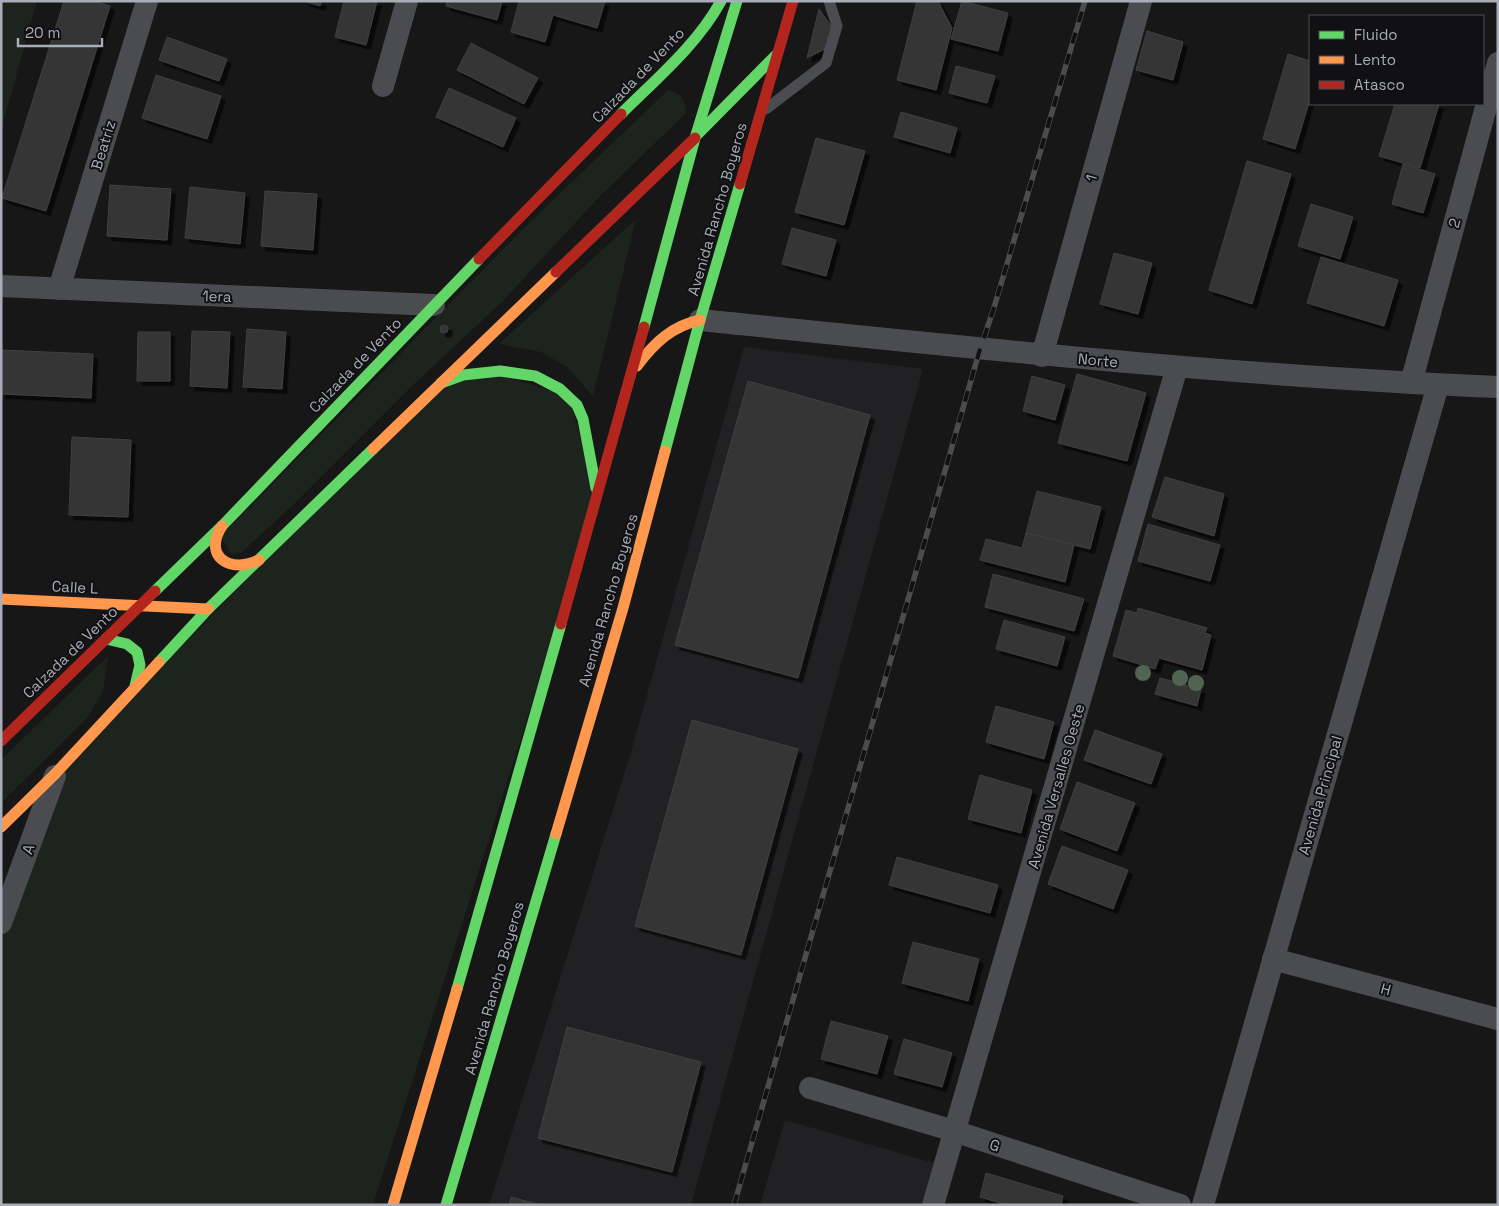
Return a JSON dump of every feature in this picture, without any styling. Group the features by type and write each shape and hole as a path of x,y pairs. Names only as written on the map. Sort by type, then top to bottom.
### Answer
{"main road":[{"name":"Calzada de Vento","path":"1,741 222,526 434,305 694,40 721,1"},
{"path":"392,1205 470,946 597,498 695,138 736,1"},
{"name":"Avenida Rancho Boyeros","path":"446,1205 623,608 700,320 793,1"},
{"path":"1,827 55,774 208,609 695,138 778,52"},
{"path":"628,380 643,356 660,338 691,321 700,320"},
{"path":"441,383 463,375 500,371 535,376 560,389 577,405 583,419 597,498"},
{"path":"222,526 214,542 216,550 221,557 228,563 238,566 259,560"},
{"name":"Calle L","path":"1,599 208,609"},
{"path":"106,638 125,642 136,648 141,659 135,686"}],"street":[{"name":"Beatriz","path":"60,289 147,1"},
{"path":"383,86 407,1"},
{"name":"1","path":"1042,356 1141,1"},
{"name":"2","path":"1411,383 1498,63"},
{"name":"1era","path":"1,286 434,305"},
{"name":"Norte","path":"700,320 1042,356 1438,385 1498,387"},
{"name":"Avenida Versalles Oeste","path":"933,1205 1178,367"},
{"name":"Avenida Principal","path":"1203,1205 1438,385"},
{"name":"A","path":"1,923 55,774"},
{"name":"H","path":"1273,959 1498,1019"},
{"name":"G","path":"810,1088 1180,1205"}],"lane":[{"path":"761,113 826,63 837,26 830,1"}],"shaded area":[{"path":"1,1 37,1 1,131"},
{"path":"668,90 682,98 686,113 599,197 503,301 414,384 295,503 241,553 231,554 221,536 530,222"},
{"path":"636,219 593,396 567,367 541,352 499,344"},
{"path":"744,347 923,369 691,1205 489,1205 631,752"},
{"path":"490,372 569,396 597,498 373,1205 1,1205 1,923 55,774 441,383"},
{"path":"108,656 103,691 88,717 1,803 1,760"},
{"path":"785,1120 934,1163 921,1205 760,1205"}],"building":[{"path":"64,1 94,1 110,6 46,211 2,198"},
{"path":"304,1 322,1 320,6"},
{"path":"344,1 377,1 366,45 335,37"},
{"path":"447,1 502,1 497,20 446,6"},
{"path":"519,1 605,1 597,28 553,15 545,42 511,32"},
{"path":"917,1 938,1 952,28 936,90 897,80"},
{"path":"962,1 1008,13 998,51 951,39"},
{"path":"819,9 831,26 825,49 807,58"},
{"path":"1147,31 1183,42 1173,80 1136,70"},
{"path":"167,37 227,59 219,81 159,60"},
{"path":"471,43 538,78 524,104 457,70"},
{"path":"1288,54 1309,61 1309,102 1295,149 1263,139"},
{"path":"956,66 995,76 987,103 949,93"},
{"path":"156,75 221,96 207,139 142,118"},
{"path":"449,88 516,118 503,147 436,117"},
{"path":"1395,105 1439,105 1420,168 1379,156"},
{"path":"901,112 957,128 950,153 894,137"},
{"path":"816,138 865,151 844,225 795,212"},
{"path":"1247,161 1291,174 1252,304 1209,290"},
{"path":"1403,164 1435,174 1423,213 1392,204"},
{"path":"110,185 171,189 167,240 107,236"},
{"path":"190,187 245,193 240,244 185,238"},
{"path":"265,191 317,194 313,250 261,246"},
{"path":"1311,204 1353,217 1340,259 1298,246"},
{"path":"792,228 836,240 826,276 782,264"},
{"path":"1114,253 1152,263 1138,314 1100,304"},
{"path":"1321,257 1398,280 1384,326 1307,303"},
{"path":"444,325 448,329 444,333 440,329"},
{"path":"247,329 286,332 282,389 243,387"},
{"path":"192,331 230,332 227,388 190,386"},
{"path":"138,332 170,332 170,381 137,381"},
{"path":"1,350 93,354 91,398 1,394"},
{"path":"1077,374 1146,393 1127,461 1058,443"},
{"path":"1032,376 1065,385 1055,420 1023,411"},
{"path":"748,381 870,415 798,678 675,645"},
{"path":"72,437 131,440 128,517 69,515"},
{"path":"1165,477 1224,494 1214,536 1152,517"},
{"path":"1037,491 1101,507 1090,549 1026,533"},
{"path":"1148,524 1220,545 1210,581 1138,561"},
{"path":"1026,533 1074,545 1065,582 980,560 986,539 1022,548"},
{"path":"993,574 1084,599 1074,631 985,607"},
{"path":"1138,608 1207,628 1205,633 1211,635 1202,670 1159,658 1155,669 1113,656 1126,610 1137,613"},
{"path":"1004,620 1065,637 1057,666 996,649"},
{"path":"1160,678 1201,689 1197,706 1155,694"},
{"path":"996,706 1054,722 1044,759 986,742"},
{"path":"692,720 798,749 741,955 635,926"},
{"path":"1095,730 1162,754 1151,784 1084,760"},
{"path":"980,775 1032,790 1021,833 968,819"},
{"path":"1077,782 1135,803 1117,851 1060,829"},
{"path":"1062,846 1128,870 1113,909 1048,884"},
{"path":"897,857 998,885 990,913 889,885"},
{"path":"913,942 979,959 968,1001 902,983"},
{"path":"831,1021 888,1036 877,1074 821,1059"},
{"path":"567,1027 701,1062 672,1172 538,1138"},
{"path":"904,1039 952,1053 942,1087 894,1074"},
{"path":"986,1173 1063,1196 1061,1205 1007,1205 980,1197"},
{"path":"511,1197 541,1205 509,1205"}],"railway":[{"path":"734,1205 980,349 1085,1"}],"traffic: fast":[{"path":"621,114 688,47 721,1"},
{"path":"644,327 695,138 737,1"},
{"path":"697,135 776,55"},
{"path":"665,451 700,320 740,184"},
{"path":"155,591 222,526 479,259"},
{"path":"441,383 463,375 500,371 535,376 560,389 577,405 583,419 596,488"},
{"path":"159,662 208,609 373,449"},
{"path":"457,989 561,624"},
{"path":"106,639 127,644 137,652 140,665 135,686"},
{"path":"446,1205 556,834"}],"traffic: slow":[{"path":"373,449 556,272"},
{"path":"637,366 650,350 672,331 700,320"},
{"path":"556,834 623,608 665,451"},
{"path":"222,526 215,546 223,560 230,564 239,565 259,560"},
{"path":"1,599 208,609"},
{"path":"1,827 55,774 159,662"},
{"path":"393,1205 457,989"}],"traffic: jam":[{"path":"740,184 793,1"},
{"path":"479,259 621,114"},
{"path":"556,272 695,138"},
{"path":"561,624 644,327"},
{"path":"1,741 155,591"}]}
